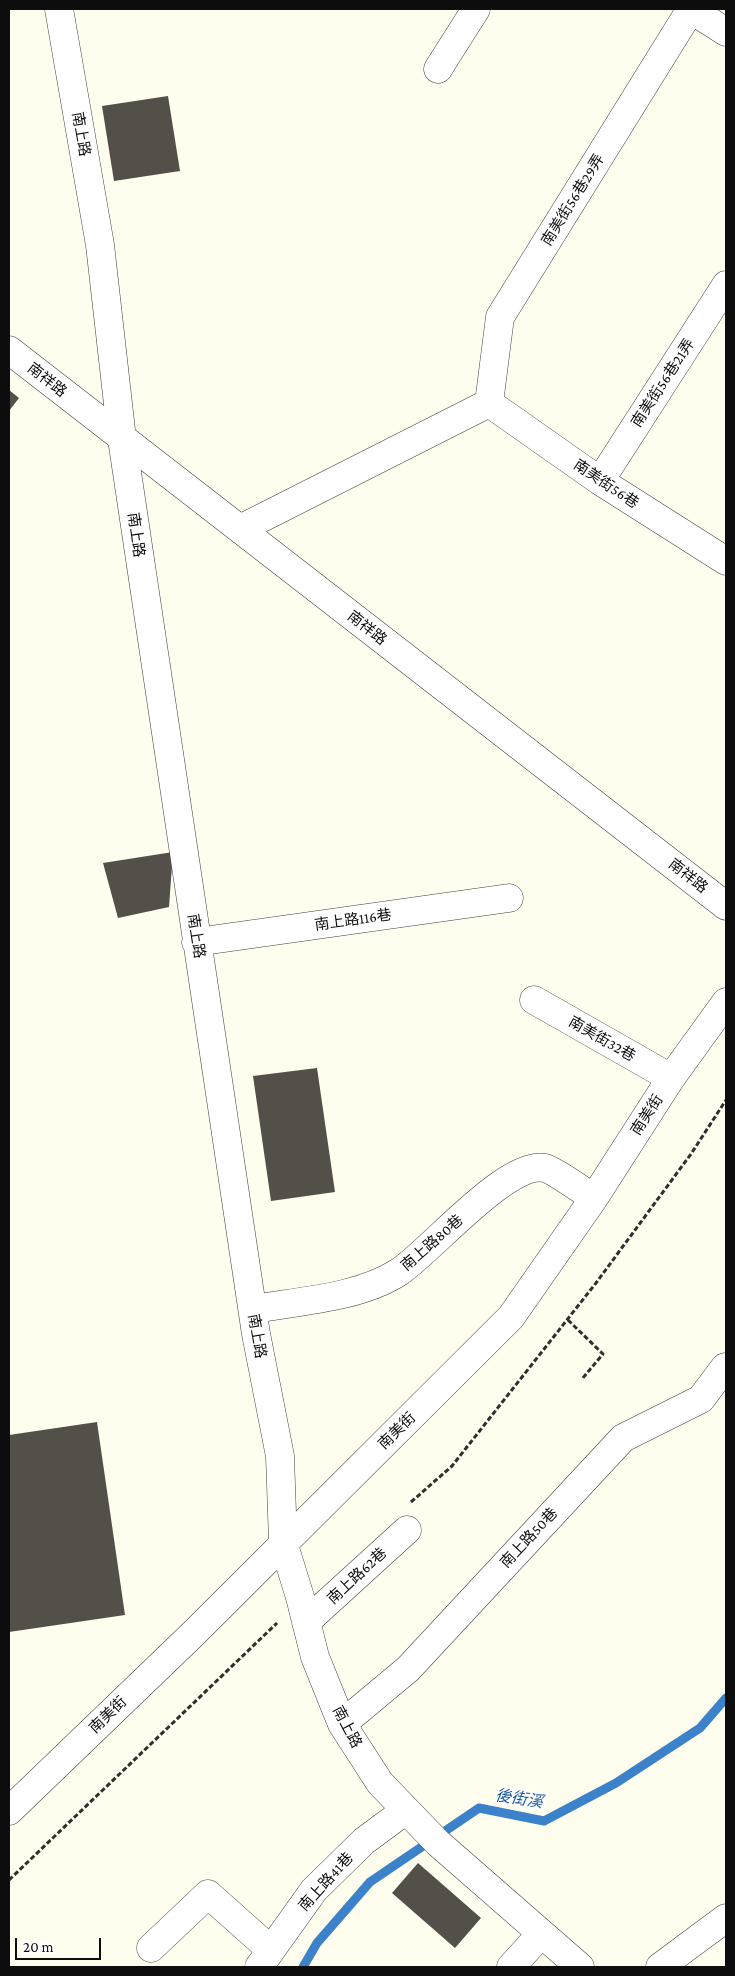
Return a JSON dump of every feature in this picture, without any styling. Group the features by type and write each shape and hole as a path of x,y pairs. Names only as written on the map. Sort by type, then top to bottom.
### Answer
{"street":[{"name":"南上路","path":"59,9 100,244 122,438 252,1309 280,1456 283,1542 294,1621 315,1657 342,1724 380,1783 422,1827 580,1967"},
{"path":"438,69 476,9"},
{"path":"691,9 726,32"},
{"name":"南美街56巷29弄","path":"489,403 500,317 691,9"},
{"name":"南美街56巷21弄","path":"600,481 726,285"},
{"name":"南祥路","path":"9,350 726,906"},
{"path":"240,529 489,403"},
{"name":"南美街56巷","path":"489,403 600,481 726,561"},
{"name":"南上路116巷","path":"196,942 509,898"},
{"name":"南美街32巷","path":"534,1000 671,1078"},
{"name":"南美街","path":"9,1811 194,1633 283,1542 511,1317 594,1198 671,1078 726,1002"},
{"name":"南上路80巷","path":"252,1309 368,1288 400,1272 488,1194 523,1171 545,1168 594,1198"},
{"name":"南上路50巷","path":"342,1724 408,1669 623,1438 701,1399 725,1367"},
{"name":"南上路62巷","path":"294,1621 408,1517"},
{"name":"南上路41巷","path":"265,1958 314,1890 364,1841 422,1827"},
{"path":"151,1948 208,1894 265,1958"},
{"path":"660,1967 726,1918"},
{"path":"511,1967 541,1934"}],"path":[{"path":"408,1517 452,1466 568,1320 680,1169 726,1100"},
{"path":"568,1320 603,1354 582,1379"},
{"path":"9,1880 294,1621"}],"building":[{"path":"168,96 180,171 114,181 102,106"},
{"path":"9,390 19,398 9,411"},
{"path":"173,852 169,907 118,918 103,863"},
{"path":"317,1068 335,1192 271,1201 253,1076"},
{"path":"97,1422 125,1615 9,1632 9,1435"},
{"path":"418,1863 481,1918 455,1948 392,1893"}],"waterway":[{"name":"後街溪","path":"303,1967 317,1943 370,1882 479,1808 544,1821 616,1783 700,1728 726,1698"}]}
